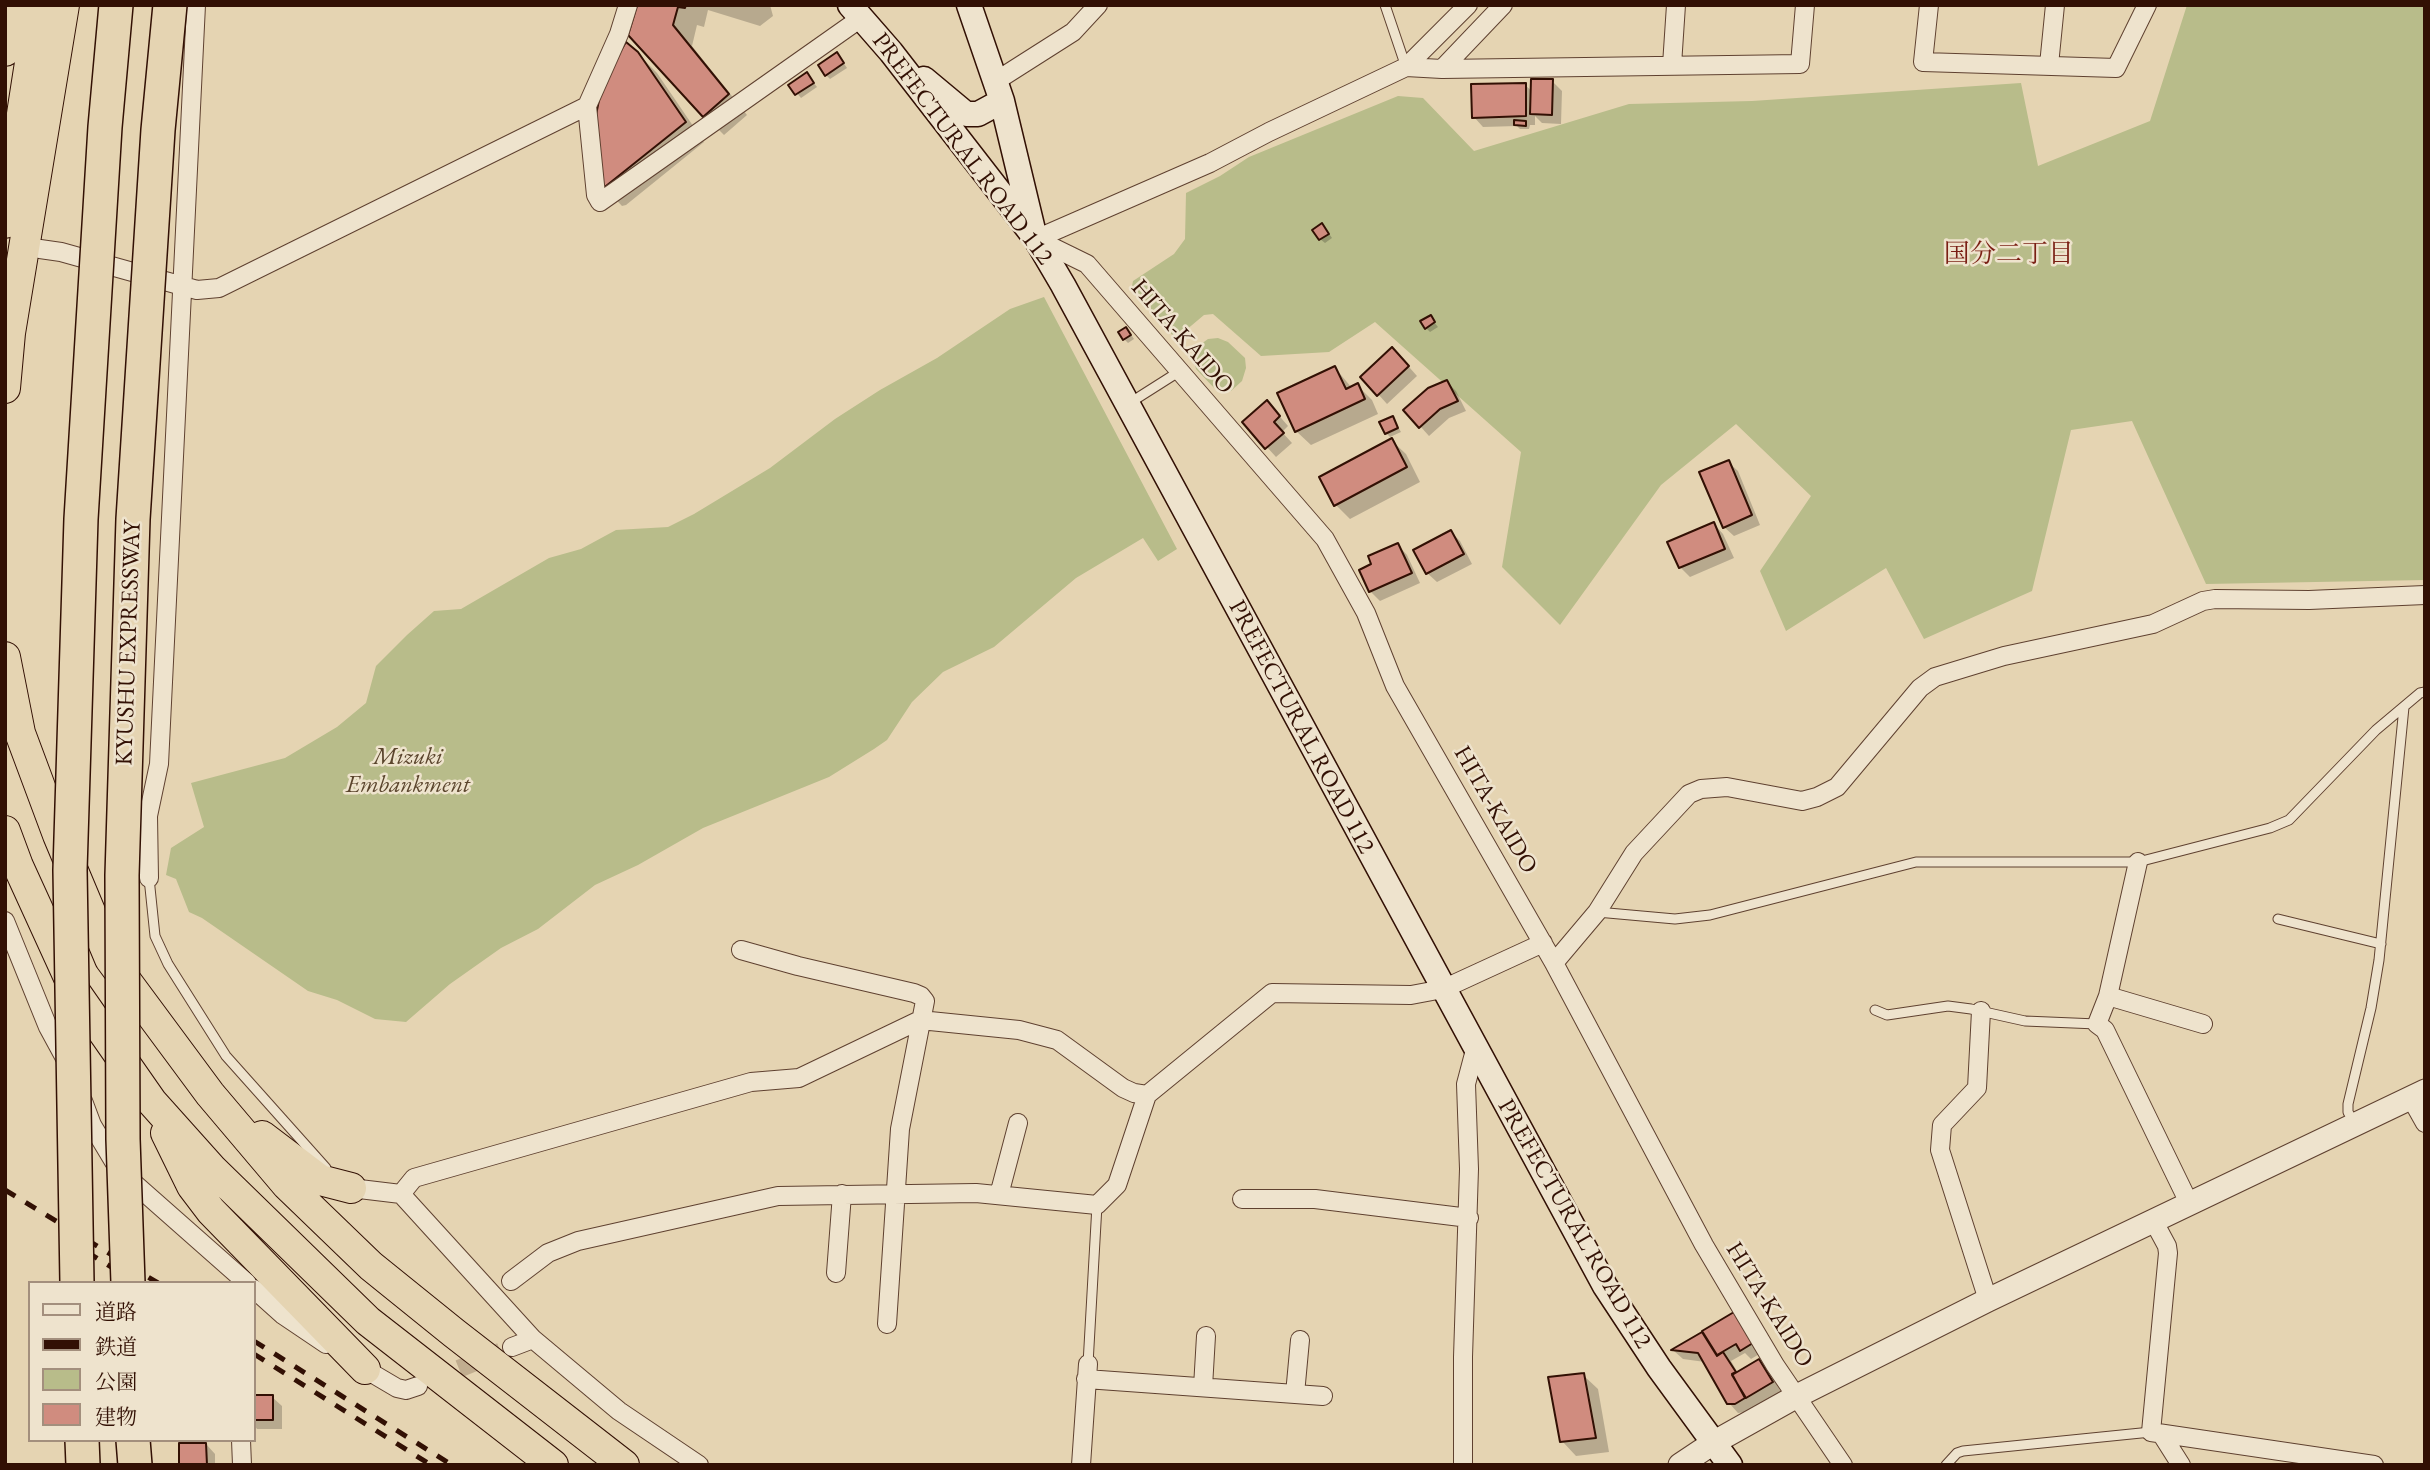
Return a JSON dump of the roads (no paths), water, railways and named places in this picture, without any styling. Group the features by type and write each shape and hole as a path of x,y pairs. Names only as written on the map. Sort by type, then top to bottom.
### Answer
{"highway":[{"path":"5,51 12,5"},
{"path":"5,223 39,5"},
{"path":"5,388 10,333 64,5"},
{"path":"77,1281 70,870 81,519 105,127 116,5"},
{"name":"KYUSHU EXPRESSWAY","path":"128,1281 123,1139 122,875 133,519 158,130 170,5"},
{"path":"5,657 20,733 58,835 110,958 210,1094 287,1185 372,1266 624,1465"},
{"path":"5,831 18,866 76,993 152,1102 212,1169 368,1321 552,1465"},
{"path":"210,1094 303,1169 320,1180 351,1188"},
{"path":"152,1102 192,1186 211,1211 365,1369"},
{"path":"82,1442 83,1465"},
{"path":"133,1442 135,1465"}],"main road":[{"path":"968,5 999,91 1036,239"},
{"name":"PREFECTURAL ROAD 112","path":"856,12 891,52 1036,239 1605,1286 1659,1368 1730,1465"},
{"path":"891,52 966,114 978,114 999,91"}],"street":[{"path":"149,878 148,816 159,764 196,5"},
{"path":"628,5 620,34 587,106 596,195 600,202 856,12"},
{"path":"999,91 1073,32 1098,5"},
{"path":"1036,239 1210,163 1405,66 1468,5"},
{"path":"1441,69 1503,5"},
{"path":"1672,65 1676,5"},
{"path":"1405,66 1441,69 1803,64 1805,5"},
{"path":"1929,5 1923,62 2116,68 2147,5"},
{"path":"2049,65 2055,5"},
{"path":"40,249 61,252 197,289 219,288 587,106"},
{"name":"HITA-KAIDO","path":"1036,239 1087,264 1325,539 1366,613 1395,686 1543,943 1704,1245 1775,1365 1843,1465"},
{"path":"1554,963 1597,912 1634,853 1689,794 1701,789 1727,787 1802,801 1817,797 1837,787 1920,688 1935,677 2004,656 2153,624 2203,601 2425,595"},
{"path":"2138,862 2108,996 2097,1024 2105,1030 2189,1203"},
{"path":"5,921 92,1125 119,1170 245,1281"},
{"path":"511,1281 548,1253 578,1241 778,1196 894,1193 999,1195 1097,1205 1117,1185 1147,1095 1272,993 1411,995 1443,989 1543,943"},
{"path":"741,950 798,966 914,992 925,1001 900,1129 887,1324"},
{"path":"2108,996 2203,1024"},
{"path":"1981,1011 1977,1088 1942,1125 1940,1150 1988,1300"},
{"path":"401,1194 414,1178 751,1082 799,1079 920,1020 1019,1030 1057,1041 1123,1088 1147,1095"},
{"path":"1463,1465 1463,1371 1469,1218 1466,1084 1475,1050"},
{"path":"1680,1465 1713,1443 1797,1396 1988,1300 2418,1094 2425,1123"},
{"path":"999,1195 1018,1124"},
{"path":"351,1188 401,1194 533,1339 619,1411 699,1465"},
{"path":"836,1273 842,1194"},
{"path":"1242,1199 1315,1199 1469,1218"},
{"path":"2153,1220 2168,1253 2157,1434 2181,1465"},
{"path":"256,1291 283,1315 397,1388 406,1390 418,1386"},
{"path":"1203,1387 1206,1336"},
{"path":"512,1347 533,1339"},
{"path":"1295,1394 1300,1340"},
{"path":"1081,1465 1087,1371 1203,1387 1323,1395"},
{"path":"2157,1434 2374,1465"},
{"path":"241,1442 242,1465"}],"lane":[{"path":"1385,5 1405,66"},
{"path":"1126,404 1180,371"},
{"path":"1597,912 1675,919 1710,915 1916,862 2138,862 2270,828 2289,820 2376,730 2425,692"},
{"path":"2354,1124 2348,1112 2348,1104 2371,1008 2381,944 2404,706"},
{"path":"149,878 155,936 167,964 226,1056 324,1166 351,1188"},
{"path":"2278,919 2381,944"},
{"path":"1875,1010 1887,1015 1948,1006 2025,1021 2097,1024"},
{"path":"1087,1371 1097,1205"},
{"path":"1947,1465 1951,1457 1963,1451 2157,1434"}],"tunnel":[{"path":"434,1379 512,1347"}],"railway":[{"path":"5,1190 155,1281"},
{"path":"87,1252 134,1281"},
{"path":"256,1342 452,1465"},
{"path":"256,1355 431,1465"}],"district":[{"name":"国分二丁目","path":"2009,255"}],"park label":[{"name":"Mizuki Embankment","path":"408,771"}]}
